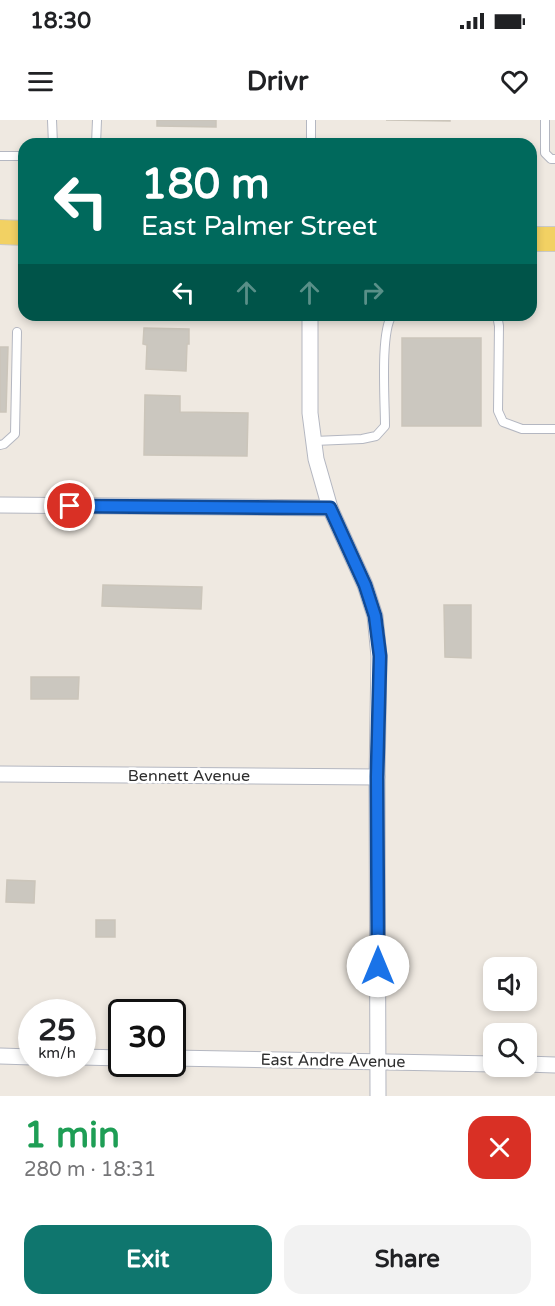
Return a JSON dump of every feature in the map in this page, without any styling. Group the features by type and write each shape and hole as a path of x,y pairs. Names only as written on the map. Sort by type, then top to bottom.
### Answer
{"main road":[{"path":"0,232 18,233"},
{"path":"537,239 555,239"}],"street":[{"path":"310,321 310,413 316,459 330,508 365,585 375,616 380,656 377,777 378,1096"},
{"path":"0,506 330,508"},
{"name":"Bennett Avenue","path":"0,774 377,777"},
{"path":"0,1056 18,1057"},
{"name":"East Andre Avenue","path":"186,1058 483,1064"},
{"path":"537,1064 555,1065"}],"lane":[{"path":"52,120 53,138"},
{"path":"96,138 97,120"},
{"path":"311,120 311,138"},
{"path":"544,120 545,153 550,159 555,159"},
{"path":"0,156 18,156"},
{"path":"314,441 362,439 376,436 385,426 385,339 388,321"},
{"path":"498,321 498,411 504,422 522,429 555,429"},
{"path":"0,445 15,434 17,332"}],"building":[{"path":"157,120 216,120 216,127 157,126"},
{"path":"386,120 450,120 450,121"},
{"path":"144,328 189,329 186,371 146,369 147,345 143,344"},
{"path":"402,338 481,338 481,426 402,426"},
{"path":"0,347 8,347 6,412 0,412"},
{"path":"145,395 180,396 180,412 248,413 247,456 144,455"},
{"path":"103,585 202,587 201,609 102,606"},
{"path":"444,605 471,605 471,658 445,657"},
{"path":"31,677 79,677 78,699 31,699"},
{"path":"7,880 35,881 34,903 6,902"},
{"path":"96,920 115,920 115,937 96,937"}],"route":[{"path":"70,506 330,508 365,585 375,616 380,656 377,777 378,966"}]}
